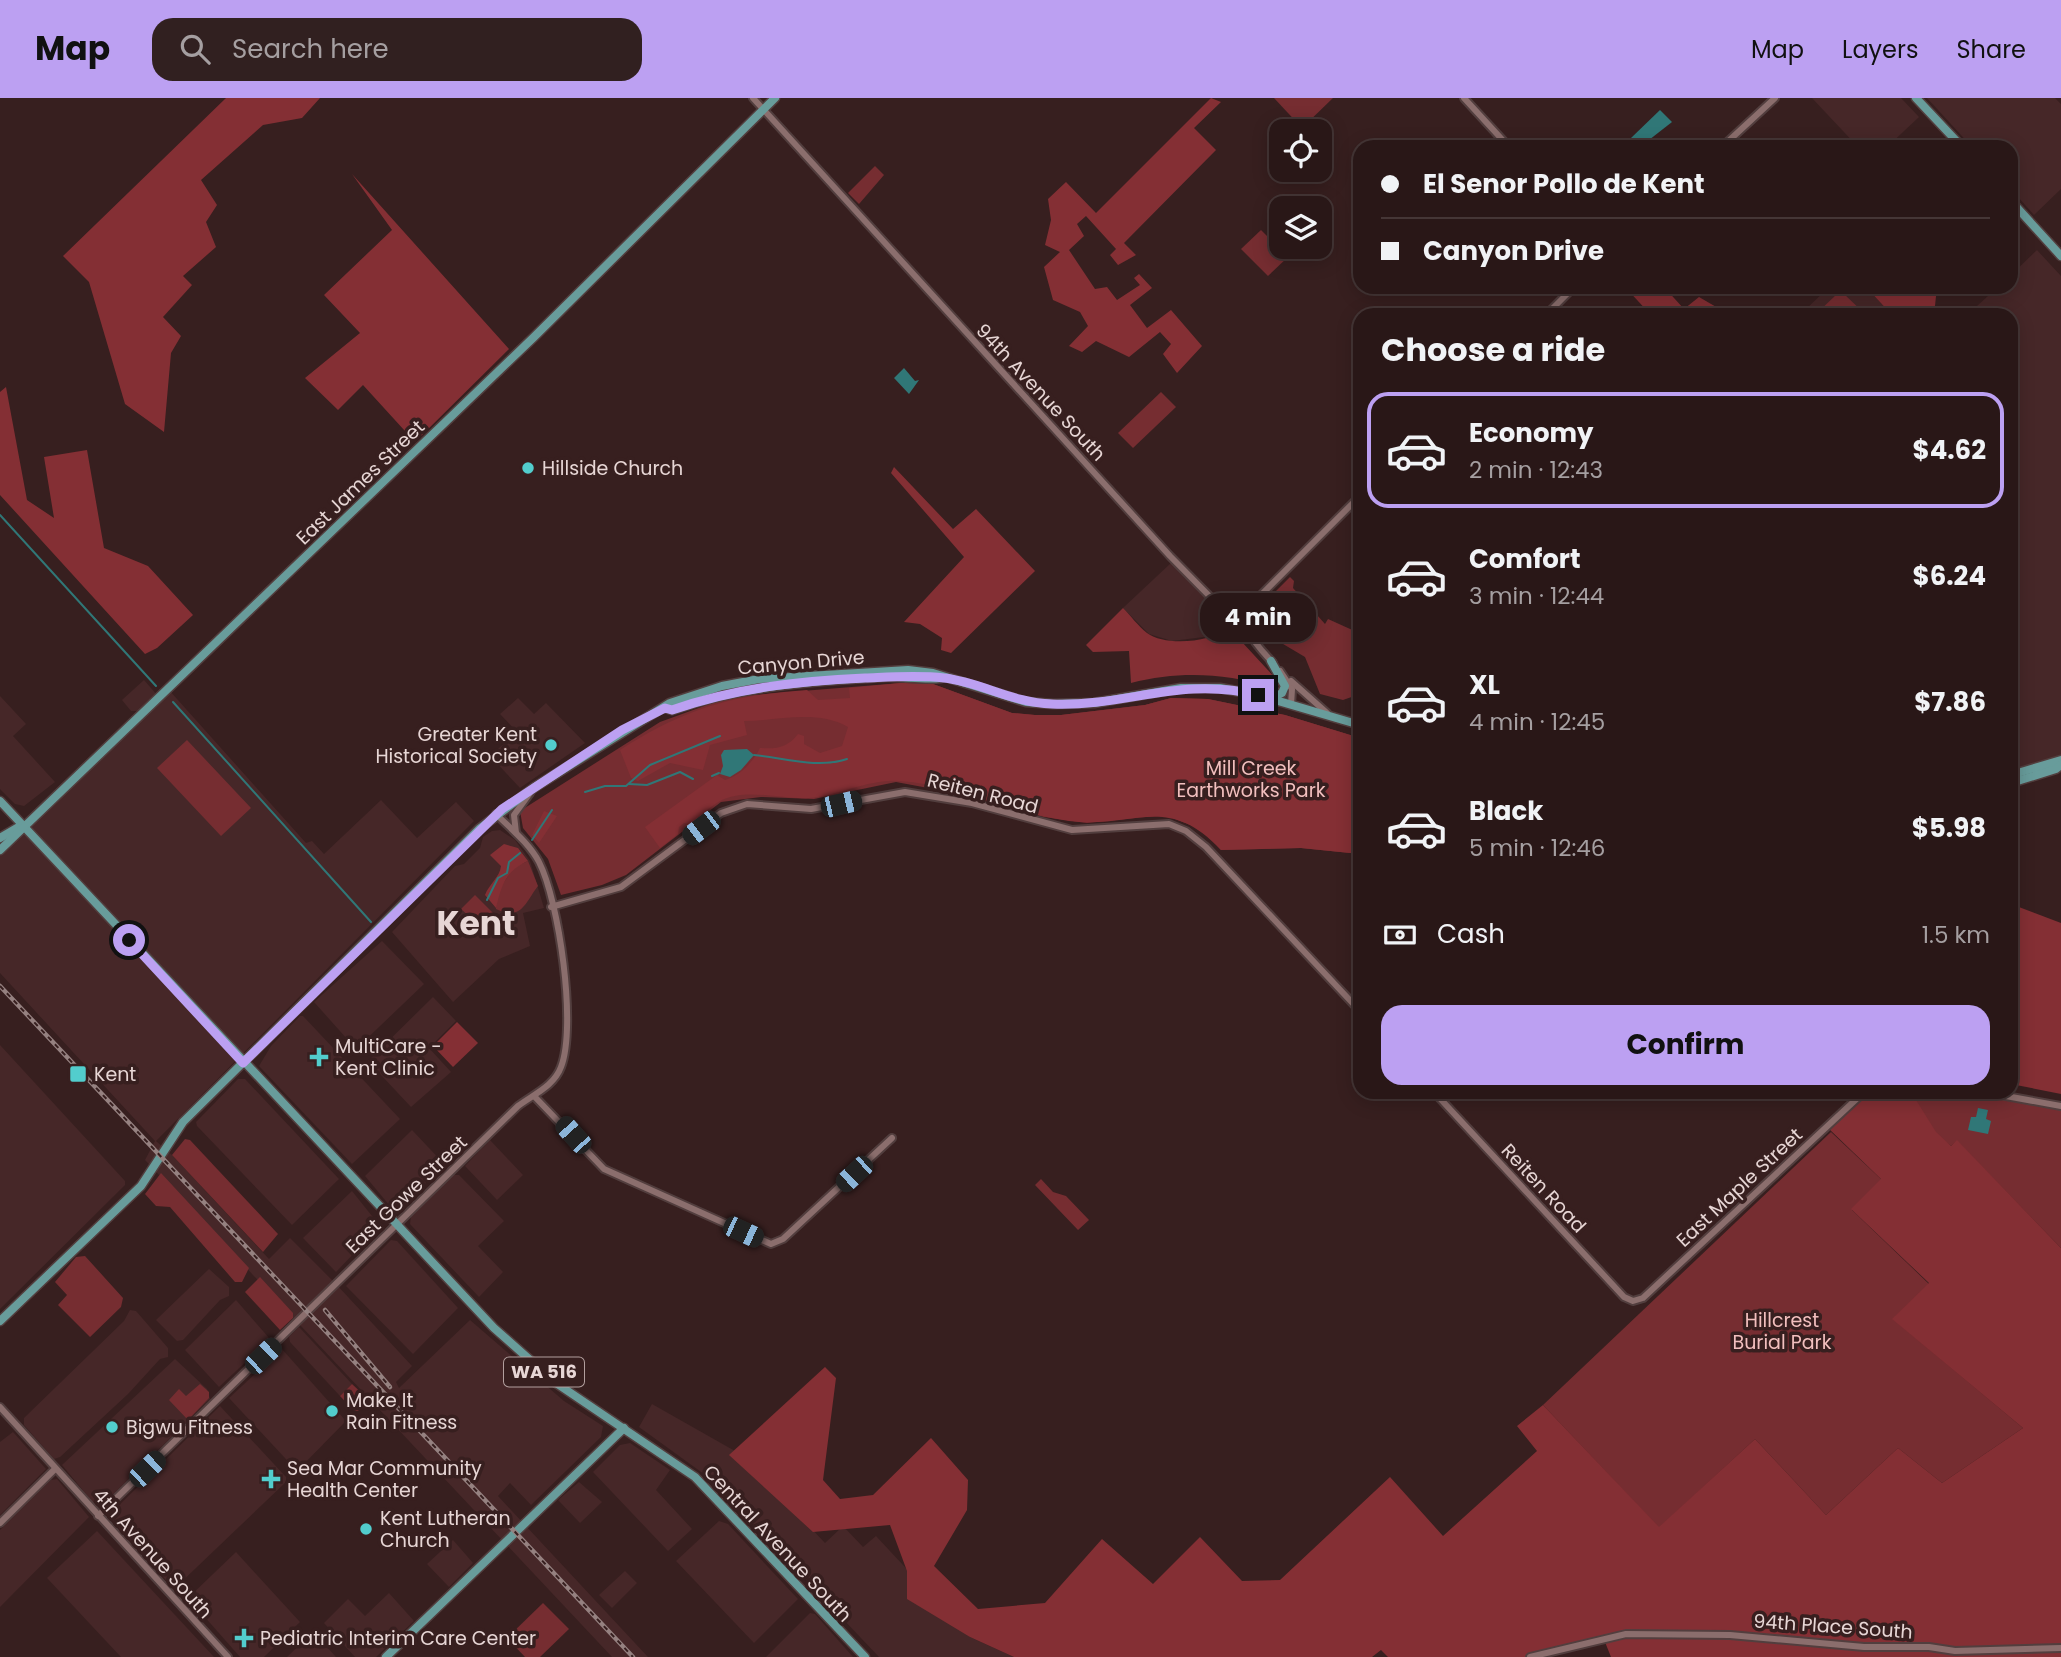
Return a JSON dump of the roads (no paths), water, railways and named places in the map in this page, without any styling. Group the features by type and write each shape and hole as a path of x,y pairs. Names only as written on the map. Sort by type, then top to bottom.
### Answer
{"main road":[{"name":"East James Street","path":"0,838 22,825 176,682 775,98"},
{"path":"1916,98 1955,140"},
{"path":"2018,209 2061,256"},
{"path":"1270,699 1282,693 1285,686 1271,661"},
{"name":"Canyon Drive","path":"0,1321 141,1186 178,1128 496,814 622,730 665,708 672,710 730,691 773,685 887,677 943,677 1026,702 1053,704 1094,703 1194,687 1232,690 1353,723"},
{"path":"2018,773 2061,762"},
{"path":"2018,781 2056,769 2061,762"},
{"path":"0,801 243,1063"},
{"name":"East James Street","path":"0,850 15,838 22,825"},
{"name":"Central Avenue South","path":"243,1063 396,1226 520,1352 556,1382 704,1485 865,1657"},
{"path":"386,1657 624,1428"}],"street":[{"name":"94th Avenue South","path":"753,98 1170,556 1231,618 1246,621"},
{"path":"1464,98 1503,140"},
{"path":"1731,140 1776,98"},
{"path":"1553,308 1567,294"},
{"path":"1331,716 1271,661 1251,638 1246,621 1254,601 1353,503"},
{"path":"1279,669 1292,689 1291,705"},
{"path":"517,835 514,815 535,787"},
{"name":"Reiten Road","path":"551,907 621,887 721,813 747,804 811,809 905,792 972,803 1072,830 1169,824 1186,831 1206,847 1353,1004"},
{"name":"East Gowe Street","path":"98,1516 518,1106 555,1078 565,1048 566,976 551,907 540,863 496,814"},
{"path":"534,1096 604,1169 766,1243 776,1244 892,1138"},
{"path":"2018,1098 2061,1106"},
{"name":"Reiten Road","path":"1440,1099 1624,1297 1633,1301"},
{"name":"East Maple Street","path":"1633,1301 1643,1298 1856,1099"},
{"name":"4th Avenue South","path":"0,1407 228,1657"},
{"path":"0,1523 55,1469"},
{"name":"94th Place South","path":"1530,1657 1604,1637 1626,1634 1730,1635 1864,1647 1929,1647 1955,1651 2061,1648"}],"water":[{"path":"1660,110 1672,122 1649,140 1631,138"},
{"path":"904,368 915,381 919,380 909,394 894,378"},
{"path":"747,749 754,755 741,770 730,777 720,774 723,766 721,755 724,750"},
{"path":"1978,1108 1988,1110 1986,1119 1991,1121 1988,1134 1968,1130 1971,1117 1976,1117"}],"waterway":[{"path":"0,515 156,686"},
{"path":"173,702 371,922"},
{"path":"585,792 605,786 626,786 650,765 720,736"},
{"path":"754,755 813,763 847,759"},
{"path":"629,784 647,785 680,772 693,779"},
{"path":"712,776 719,773"},
{"path":"532,840 552,810"},
{"path":"487,900 498,878 507,873 509,862 520,853"}],"railway":[{"path":"0,986 633,1657"},
{"path":"325,1310 390,1387"}],"place":[{"name":"Hillside Church","path":"528,468"},
{"name":"Greater Kent Historical Society","path":"551,745"},
{"name":"MultiCare - Kent Clinic","path":"319,1057"},
{"name":"Kent","path":"78,1074"},
{"name":"Make It Rain Fitness","path":"332,1411"},
{"name":"Bigwu Fitness","path":"112,1427"},
{"name":"Sea Mar Community Health Center","path":"271,1479"},
{"name":"Kent Lutheran Church","path":"366,1529"},
{"name":"Pediatric Interim Care Center","path":"244,1638"}],"district":[{"name":"Kent","path":"476,923"}],"park label":[{"name":"Mill Creek Earthworks Park","path":"1251,779"},
{"name":"Hillcrest Burial Park","path":"1782,1331"}]}
